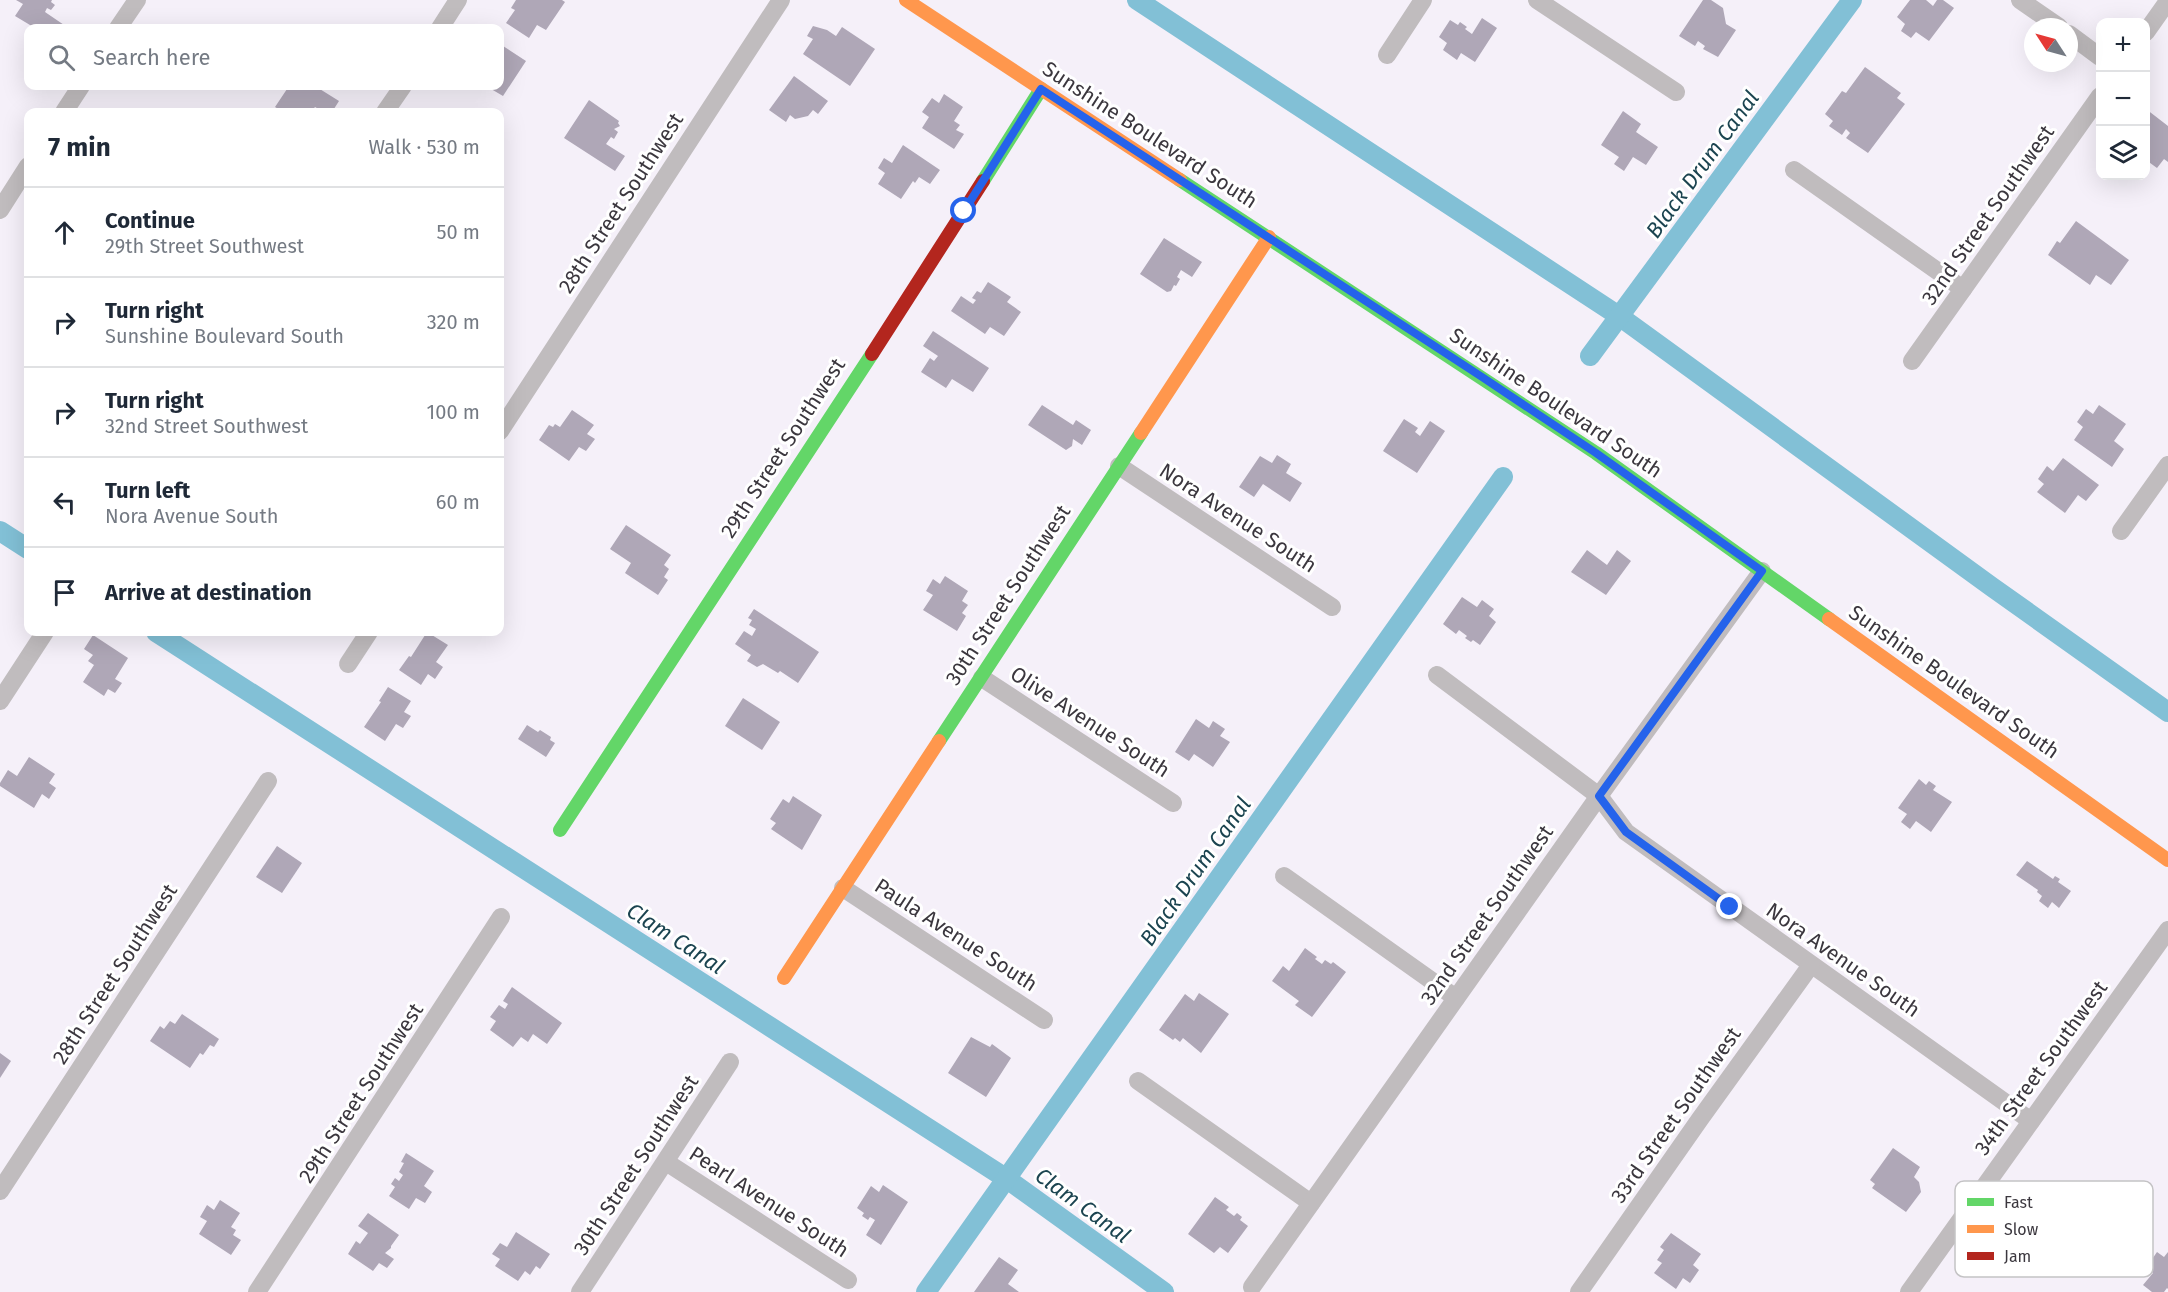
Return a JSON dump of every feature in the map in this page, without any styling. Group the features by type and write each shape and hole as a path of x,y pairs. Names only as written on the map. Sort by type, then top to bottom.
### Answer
{"street":[{"path":"121,24 137,0"},
{"path":"443,24 458,0"},
{"name":"28th Street Southwest","path":"504,425 781,0"},
{"name":"Sunshine Boulevard South","path":"906,0 1556,426 2168,860"},
{"path":"1387,55 1423,0"},
{"path":"1537,0 1676,92"},
{"path":"2020,0 2046,18"},
{"path":"2150,25 2168,1"},
{"path":"2078,41 2096,54"},
{"name":"29th Street Southwest","path":"560,830 922,276 1041,89"},
{"path":"67,108 78,90"},
{"path":"388,108 400,90"},
{"name":"32nd Street Southwest","path":"1912,361 2096,102"},
{"path":"1794,170 1963,289"},
{"path":"0,210 24,172"},
{"name":"30th Street Southwest","path":"784,978 1269,237"},
{"path":"2121,531 2168,465"},
{"name":"Nora Avenue South","path":"1119,466 1332,607"},
{"name":"32nd Street Southwest","path":"1252,1287 1599,796 1762,571"},
{"path":"0,701 42,636"},
{"path":"348,664 366,636"},
{"name":"Nora Avenue South","path":"1437,675 1599,796 1626,832 2031,1121"},
{"name":"Olive Avenue South","path":"982,678 1173,803"},
{"name":"28th Street Southwest","path":"0,1191 268,781"},
{"path":"1284,876 1456,998"},
{"name":"Paula Avenue South","path":"843,888 1044,1020"},
{"name":"29th Street Southwest","path":"257,1292 501,917"},
{"name":"34th Street Southwest","path":"1988,1181 2168,930"},
{"name":"33rd Street Southwest","path":"1579,1292 1811,965"},
{"name":"30th Street Southwest","path":"580,1292 730,1062"},
{"path":"1138,1081 1311,1203"},
{"name":"Pearl Avenue South","path":"666,1162 848,1280"},
{"name":"34th Street Southwest","path":"1909,1292 1955,1228"}],"building":[{"path":"16,0 52,0 51,2 55,5 51,10 47,8 45,12 63,24 28,24 15,16 23,4"},
{"path":"516,0 562,0 565,2 546,30 537,25 529,38 506,23 515,10 511,8"},
{"path":"1703,0 1711,0 1723,8 1726,24 1736,30 1718,57 1703,49 1705,46 1698,41 1695,46 1679,36"},
{"path":"1910,0 1926,0 1933,6 1937,0 1943,0 1954,8 1929,41 1916,32 1911,38 1901,31 1905,24 1897,17"},
{"path":"1482,18 1497,28 1475,62 1461,53 1457,60 1443,50 1447,43 1439,37 1450,20 1458,25 1460,22 1472,34"},
{"path":"813,26 827,30 836,36 842,27 875,49 850,86 803,54 813,39 807,36"},
{"path":"504,47 526,61 503,96 493,90 504,90"},
{"path":"1865,67 1901,93 1897,98 1905,104 1868,153 1846,138 1850,133 1846,129 1842,135 1829,126 1833,121 1825,114 1842,91 1846,93"},
{"path":"794,76 828,101 818,114 813,110 808,116 795,119 790,115 786,122 769,110"},
{"path":"286,90 321,90 339,101 335,108 275,107"},
{"path":"944,94 963,107 954,121 960,125 956,130 964,134 954,149 922,128 929,117 922,112 932,98 939,103"},
{"path":"589,100 619,121 620,126 614,129 618,132 614,139 611,137 606,144 625,156 615,171 564,138"},
{"path":"1623,111 1641,124 1636,132 1658,147 1646,165 1633,157 1624,171 1614,164 1619,157 1601,145"},
{"path":"2150,112 2168,126 2168,162 2164,159 2157,168 2150,163"},
{"path":"903,145 940,170 930,184 919,177 915,183 913,181 901,199 878,184 885,173 878,168 884,158 892,163"},
{"path":"2076,221 2129,260 2111,285 2096,275 2090,285 2048,255 2057,241 2060,243"},
{"path":"1164,238 1202,262 1192,277 1181,270 1176,286 1174,285 1171,291 1167,292 1140,274"},
{"path":"988,282 1011,297 1007,302 1021,312 1004,336 990,327 985,334 951,311 961,296 973,304 976,300 972,298 977,291 981,293"},
{"path":"933,331 989,368 973,392 952,379 946,388 921,372 930,358 934,361 938,356 923,346"},
{"path":"1042,405 1073,425 1076,420 1091,430 1082,445 1073,439 1072,446 1066,450 1028,425"},
{"path":"2099,405 2126,424 2114,441 2124,449 2112,467 2074,440 2083,427 2077,422 2086,409 2093,414"},
{"path":"572,410 594,425 587,434 595,439 586,451 579,447 569,461 539,440 549,425 553,427 555,424 560,427"},
{"path":"1404,419 1418,428 1415,432 1420,436 1430,421 1445,431 1417,473 1383,451"},
{"path":"1277,455 1291,464 1286,473 1302,483 1290,502 1263,484 1254,497 1239,487 1260,456 1272,463"},
{"path":"2063,458 2099,485 2086,501 2078,495 2065,513 2037,492 2044,484 2038,479 2047,466 2053,471"},
{"path":"626,525 671,555 664,565 669,569 664,577 668,580 658,595 625,573 631,563 610,549"},
{"path":"1587,550 1607,565 1617,550 1631,561 1606,595 1571,572"},
{"path":"945,576 968,591 962,601 968,605 962,613 966,616 957,631 923,610 933,595 926,591 933,579 940,584"},
{"path":"1462,597 1477,607 1482,600 1494,609 1489,616 1496,622 1480,645 1465,638 1467,636 1459,630 1456,634 1443,624"},
{"path":"754,609 819,652 798,683 780,671 778,673 763,664 757,667 747,661 751,655 735,644 744,631 752,636 756,629 749,625 752,620 748,618"},
{"path":"95,636 128,658 115,679 122,683 115,693 108,689 104,696 83,682 94,665 88,661 93,655 84,649"},
{"path":"424,636 433,636 448,645 436,662 443,667 435,679 428,674 421,685 399,670 409,656 411,657"},
{"path":"388,687 411,701 404,712 411,716 403,728 396,724 385,741 364,727"},
{"path":"743,698 780,722 762,750 725,726"},
{"path":"1196,719 1209,728 1213,721 1225,729 1220,736 1230,742 1213,767 1194,754 1189,761 1175,752"},
{"path":"527,725 551,737 550,740 555,743 546,757 518,739"},
{"path":"29,757 55,774 49,783 56,788 49,799 42,794 34,808 0,786 8,770 17,776"},
{"path":"1919,779 1926,785 1929,781 1936,786 1933,790 1952,802 1931,832 1916,821 1910,829 1901,822 1907,814 1898,808"},
{"path":"793,796 822,815 802,850 771,829 776,823 770,819 783,799 789,803"},
{"path":"277,846 302,863 282,893 256,877"},
{"path":"2027,861 2053,879 2055,876 2060,879 2058,882 2071,891 2059,908 2052,902 2048,908 2039,901 2042,896 2037,892 2038,890 2016,875"},
{"path":"1305,948 1322,964 1325,960 1331,964 1333,962 1346,972 1312,1017 1295,1005 1299,1001 1272,981 1283,966 1289,971"},
{"path":"512,987 562,1023 547,1044 533,1034 528,1042 521,1037 513,1047 490,1030 496,1021 490,1017 499,1005 505,1009 508,1004 503,1001"},
{"path":"1199,993 1229,1014 1201,1053 1183,1038 1180,1042 1175,1038 1173,1040 1159,1030 1185,994 1194,1001"},
{"path":"182,1014 219,1039 214,1047 210,1045 203,1055 200,1053 190,1068 150,1041 160,1026 164,1029 170,1021 175,1024"},
{"path":"971,1037 990,1047 992,1044 1011,1058 986,1097 948,1073"},
{"path":"0,1053 11,1061 0,1078"},
{"path":"1893,1148 1920,1167 1914,1177 1919,1182 1921,1192 1906,1212 1872,1188 1875,1184 1870,1180"},
{"path":"406,1153 434,1171 424,1186 432,1192 425,1203 416,1198 409,1209 389,1196 395,1187 391,1184 395,1178 399,1181 403,1175 399,1172"},
{"path":"883,1185 908,1202 881,1245 866,1235 875,1220 870,1217 868,1220 862,1216 864,1213 857,1208 871,1186 879,1192"},
{"path":"1215,1197 1229,1207 1226,1210 1234,1216 1237,1213 1242,1217 1240,1220 1248,1226 1228,1253 1220,1247 1214,1253 1188,1234"},
{"path":"220,1200 240,1213 231,1227 236,1230 233,1235 241,1240 231,1255 199,1234 207,1221 200,1217 207,1205 214,1210"},
{"path":"368,1213 399,1235 385,1253 394,1259 387,1268 379,1263 373,1271 348,1254 356,1241 360,1244 368,1233 358,1226"},
{"path":"516,1232 550,1254 540,1269 536,1266 530,1275 525,1271 518,1281 495,1266 500,1259 492,1254 500,1243 507,1247"},
{"path":"1671,1233 1701,1254 1693,1265 1699,1270 1690,1283 1683,1278 1676,1289 1654,1273 1662,1263 1657,1260 1664,1250 1660,1247"},
{"path":"2157,1252 2164,1257 2168,1252 2168,1289 2164,1292 2152,1292 2143,1285 2150,1277 2153,1277 2153,1258"},
{"path":"999,1257 1018,1270 1008,1284 1019,1292 974,1292"}],"waterway":[{"path":"1137,0 1619,316 2168,712"},
{"name":"Black Drum Canal","path":"1590,356 1852,0"},
{"name":"Black Drum Canal","path":"926,1292 1503,477"},
{"name":"Clam Canal","path":"0,531 24,546"},
{"name":"Clam Canal","path":"162,636 1007,1179 1164,1292"}],"traffic: fast":[{"path":"983,181 1041,89"},
{"path":"1180,180 1596,453 1829,619"},
{"path":"560,830 872,354"},
{"path":"939,741 1141,433"}],"traffic: slow":[{"path":"906,0 1180,180"},
{"path":"1141,433 1269,237"},
{"path":"1829,619 2168,860"},
{"path":"784,978 939,741"}],"traffic: jam":[{"path":"872,354 983,181"}],"route":[{"path":"964,211 1041,89 1596,453 1762,571 1599,796 1626,832 1730,907"}]}
